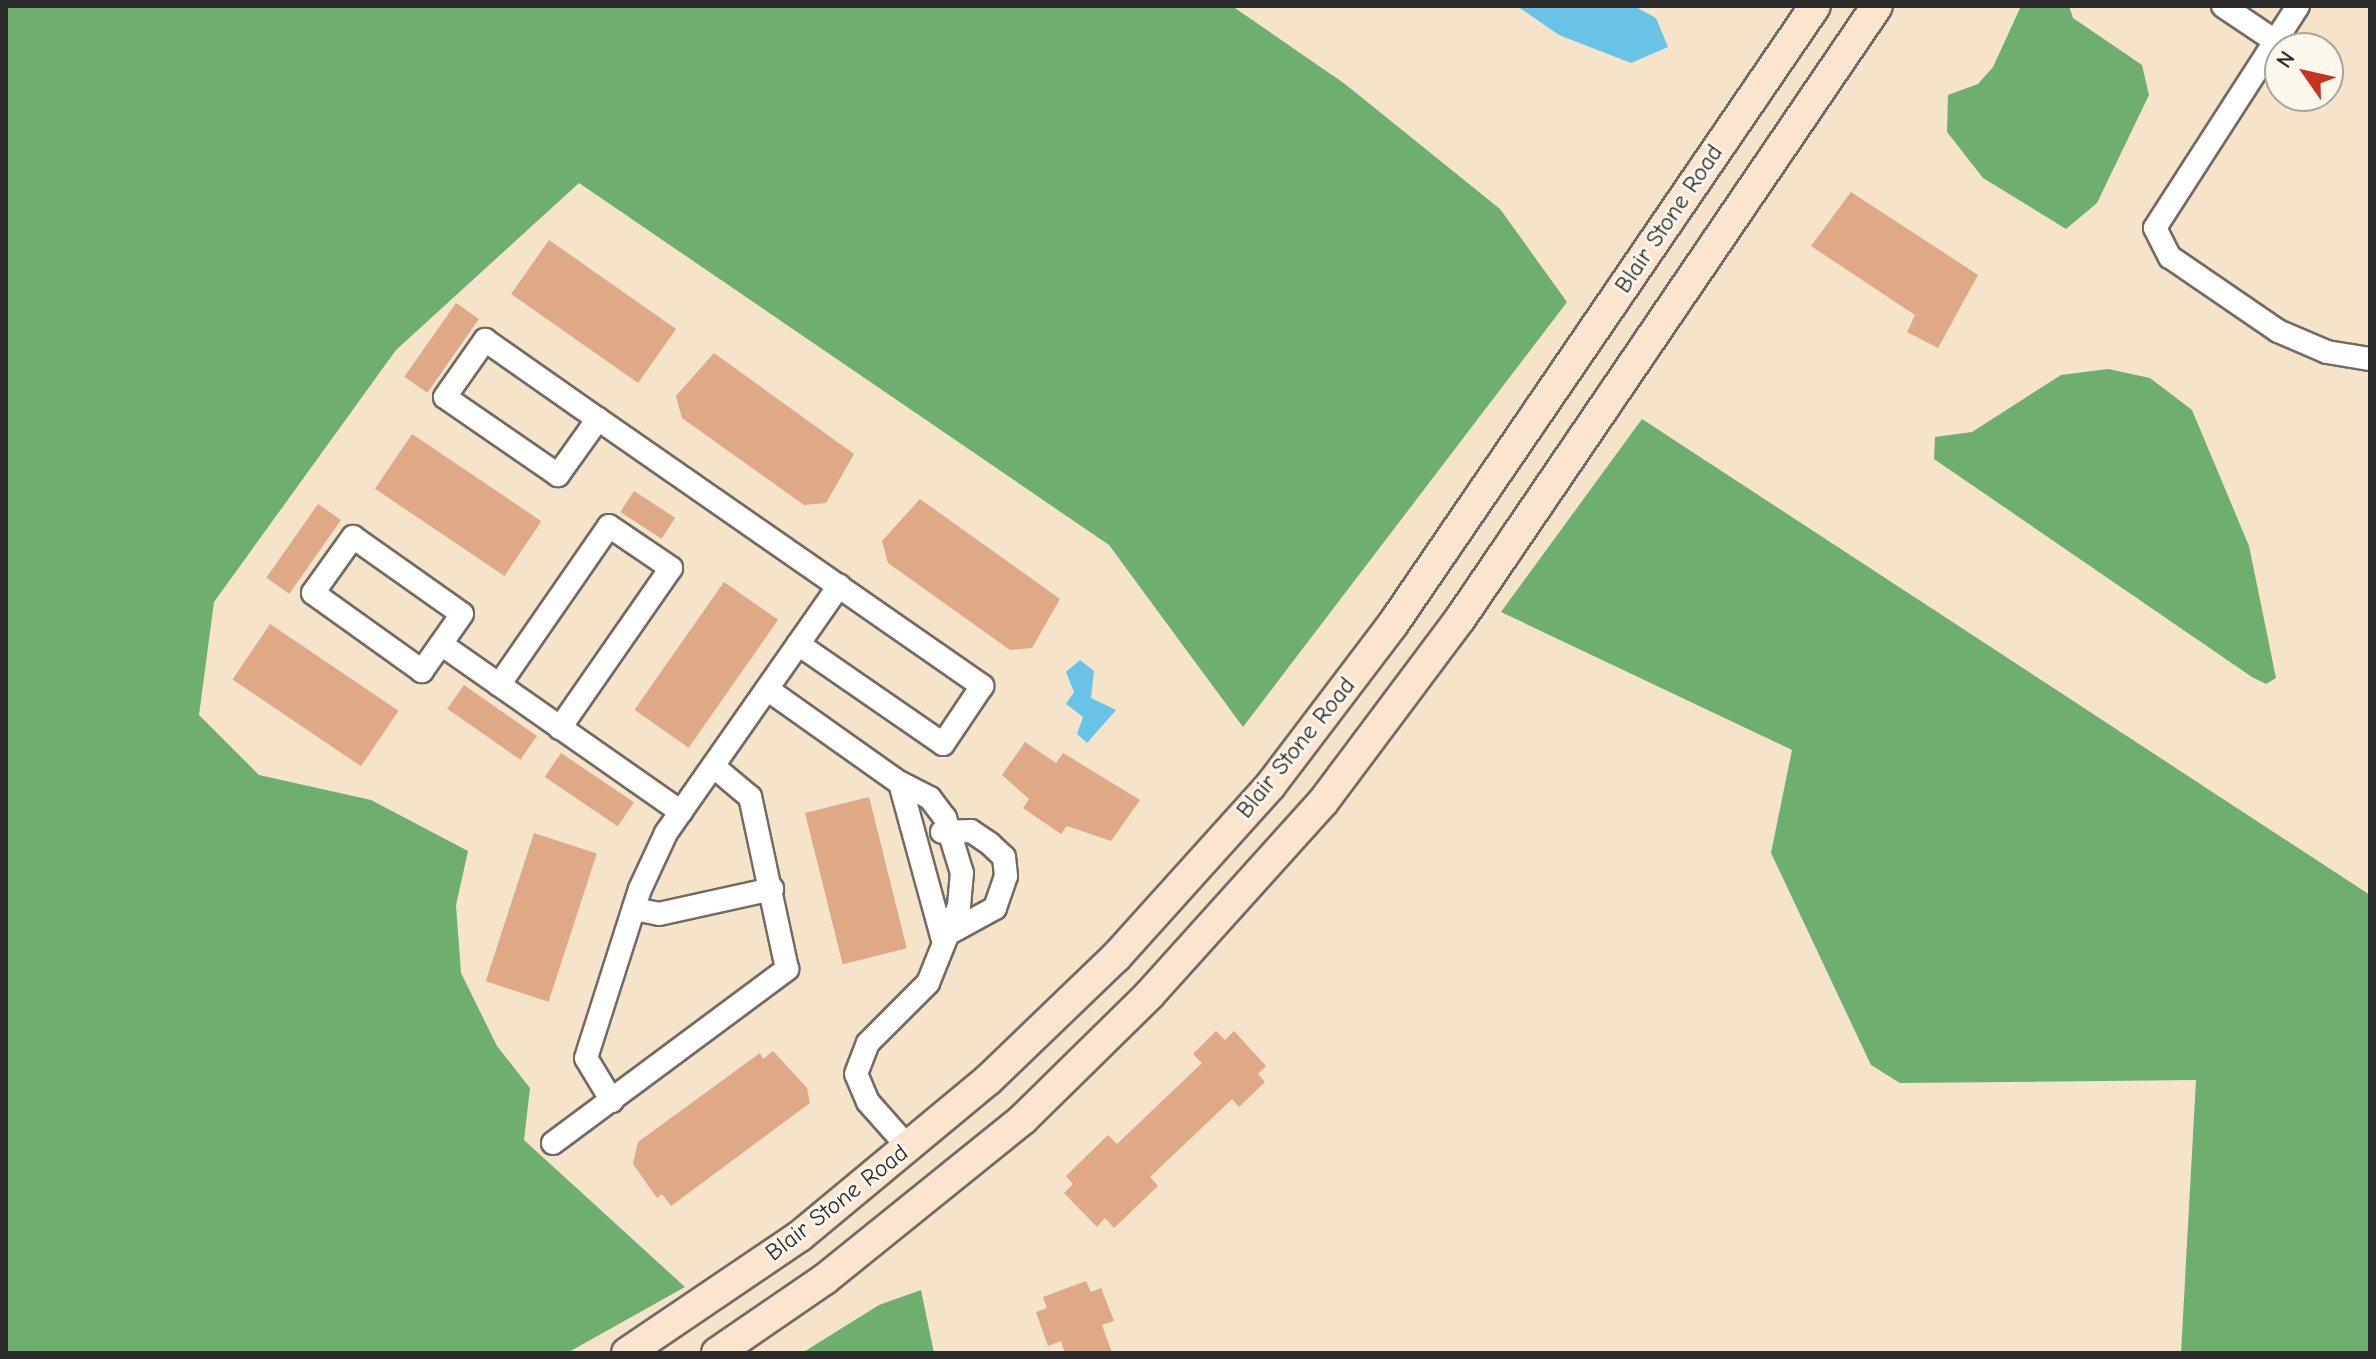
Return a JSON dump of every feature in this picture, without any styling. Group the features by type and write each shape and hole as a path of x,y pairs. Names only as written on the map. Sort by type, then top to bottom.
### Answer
{"main road":[{"name":"Blair Stone Road","path":"627,1353 800,1236 908,1147 1116,957 1270,786 1393,624 1815,6"},
{"path":"717,1353 825,1279 1023,1119 1150,994 1323,802 1460,619 1877,6"}],"street":[{"path":"2223,6 2264,34"},
{"path":"2281,32 2298,6"},
{"path":"2264,57 2163,207 2155,228 2159,245 2278,331 2327,352 2370,359"},
{"path":"598,419 558,475 445,397 485,340 982,686 943,744 798,644"},
{"path":"499,685 609,526 671,568 560,728"},
{"path":"353,537 462,614 441,644 422,671 313,593 353,537"},
{"path":"612,1101 586,1058 634,909 681,812 839,586"},
{"path":"441,644 681,812"},
{"path":"767,689 900,783 930,798 951,829 962,873 959,906 942,937 928,983 868,1043 856,1074 868,1102 908,1147"},
{"path":"553,1143 781,979 787,955 750,797 713,766"},
{"path":"900,783 918,839 942,937"},
{"path":"918,839 951,829 990,844 1004,857 1006,876 995,908 942,937"},
{"path":"634,909 659,914 772,889"}],"green space":[{"path":"6,6 1232,6 1345,84 1500,209 1567,302 1243,727 1109,545 579,183 396,350 214,602 199,715 259,775 371,800 468,851 456,905 461,973 497,1046 530,1088 524,1140 685,1287 567,1353 6,1353"},
{"path":"2021,6 2069,6 2073,18 2142,65 2149,95 2097,203 2066,229 1983,178 1947,132 1948,95 1978,84 1993,67"},
{"path":"2108,369 2150,378 2192,410 2249,546 2276,678 2266,684 1934,459 1935,437 1972,432 2061,375"},
{"path":"1642,419 2370,895 2370,1353 2181,1353 2196,1080 1900,1083 1871,1065 1771,853 1792,750 1501,612"},
{"path":"921,1290 934,1353 802,1353 879,1305"}],"water":[{"path":"1517,6 1634,6 1656,18 1668,47 1631,63 1559,35"},
{"path":"1080,660 1094,671 1091,698 1116,710 1087,743 1077,734 1083,717 1066,704 1074,692 1066,672"}],"building":[{"path":"1851,192 1978,275 1938,348 1907,332 1915,315 1811,246"},
{"path":"549,240 676,329 638,383 511,294"},
{"path":"456,303 479,319 427,393 404,377"},
{"path":"714,353 854,454 826,503 804,505 682,418 676,396"},
{"path":"412,434 541,521 504,576 375,489"},
{"path":"634,491 675,518 661,539 620,512"},
{"path":"920,499 1060,599 1032,648 1010,650 888,563 882,541"},
{"path":"318,504 341,520 289,594 266,578"},
{"path":"724,582 778,620 689,748 635,710"},
{"path":"270,624 399,711 361,766 233,680"},
{"path":"464,685 537,736 520,760 447,709"},
{"path":"1025,742 1056,763 1063,753 1140,800 1111,841 1067,826 1061,834 1023,808 1029,799 1002,775"},
{"path":"561,753 634,802 618,826 545,777"},
{"path":"869,797 907,948 843,964 805,813"},
{"path":"534,833 597,853 549,1002 486,981"},
{"path":"1216,1031 1225,1040 1234,1031 1266,1066 1258,1074 1265,1082 1239,1107 1232,1099 1150,1177 1158,1186 1114,1228 1105,1218 1097,1227 1064,1193 1073,1184 1066,1176 1108,1135 1117,1144 1202,1063 1193,1054"},
{"path":"773,1051 807,1088 810,1103 671,1206 662,1194 657,1198 633,1164 638,1142 760,1053 763,1059"},
{"path":"1086,1281 1091,1292 1101,1288 1114,1321 1102,1325 1112,1353 1065,1353 1061,1341 1048,1346 1036,1312 1047,1308 1043,1297"}]}
